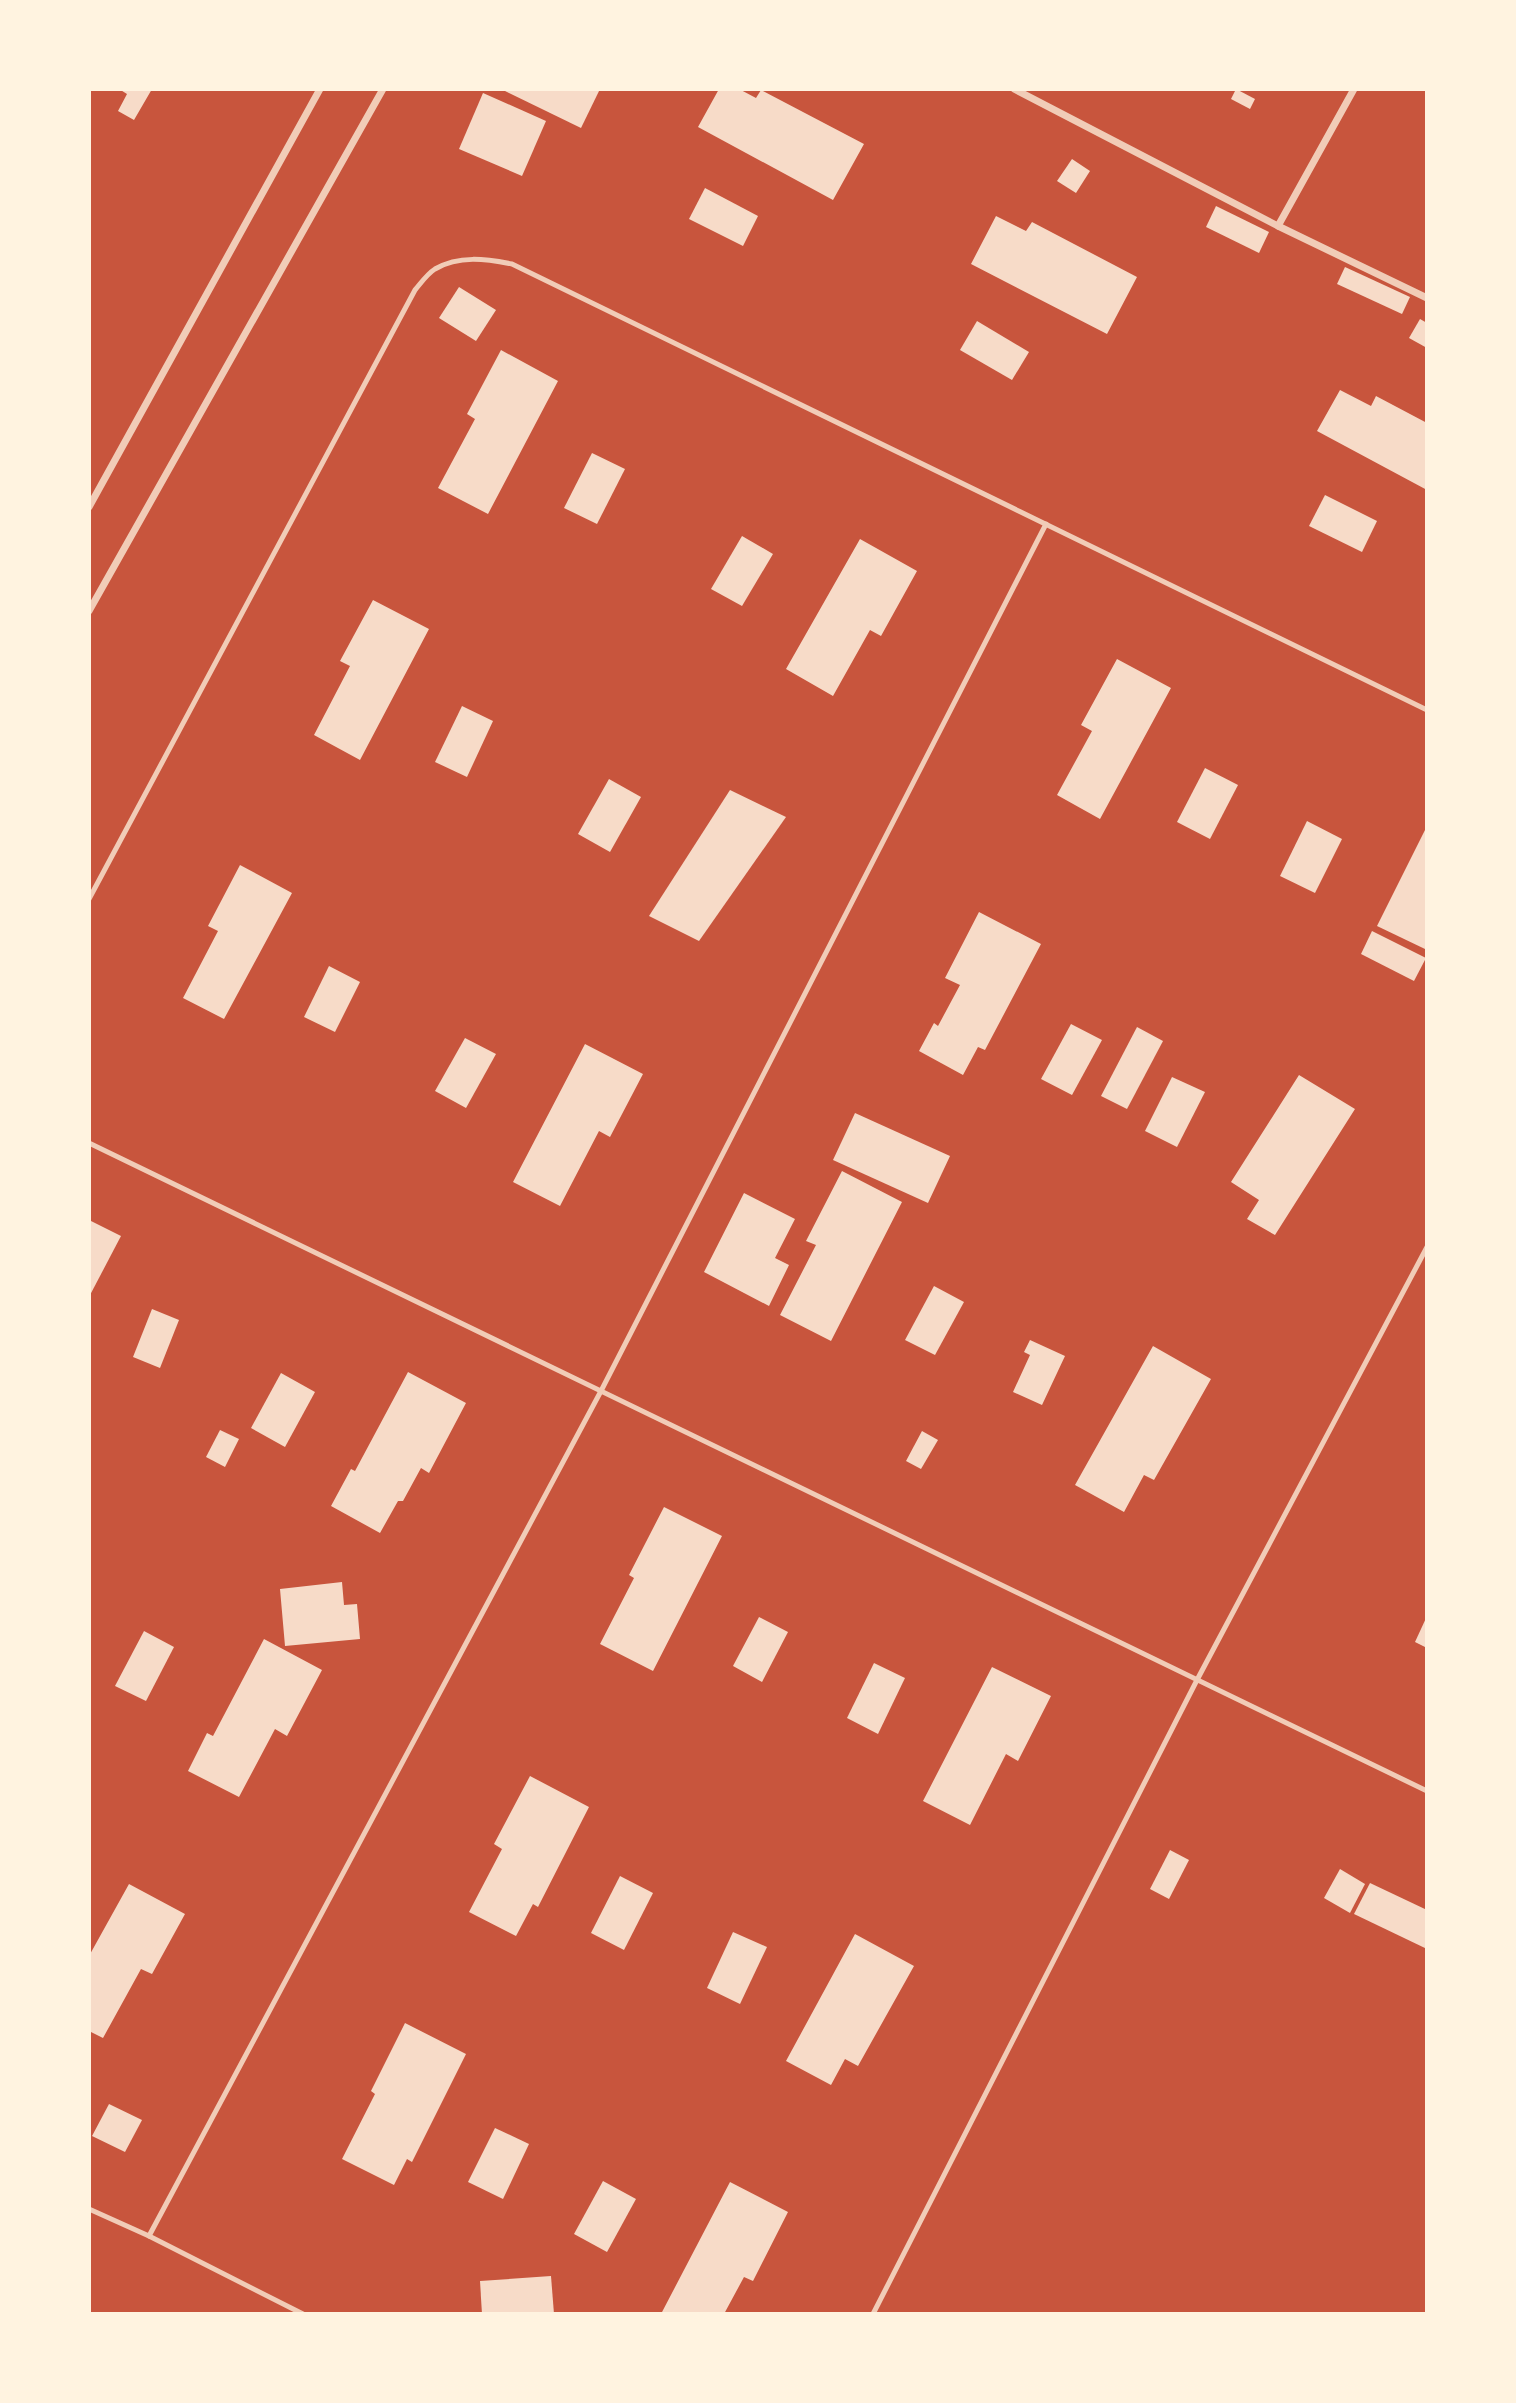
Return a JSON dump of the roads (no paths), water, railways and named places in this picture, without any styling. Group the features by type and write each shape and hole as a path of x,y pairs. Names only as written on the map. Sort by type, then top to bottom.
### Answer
{"street":[{"path":"89,507 320,89"},
{"path":"89,611 383,89"},
{"path":"1014,89 1278,226 1427,298"},
{"path":"1278,226 1354,89"}],"lane":[{"path":"89,900 415,289 434,270 462,260 486,259 512,264 1427,710"},
{"path":"149,2236 601,1391 1046,524"},
{"path":"89,1143 1427,1791"},
{"path":"873,2314 1197,1680 1427,1247"},
{"path":"89,2208 303,2314"}]}
